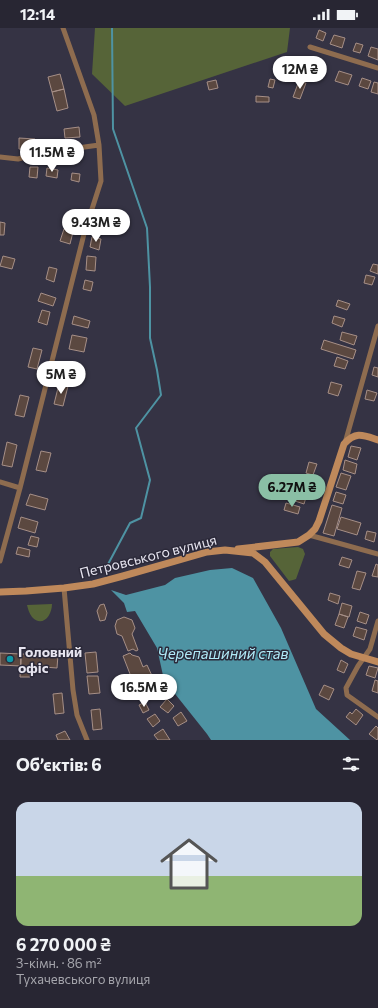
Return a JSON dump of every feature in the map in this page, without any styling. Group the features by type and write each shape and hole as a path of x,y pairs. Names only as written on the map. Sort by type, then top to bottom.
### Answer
{"main road":[{"path":"225,550 298,542 309,536 319,521 344,444 352,437 361,435 378,440"},
{"name":"Петровського вулиця","path":"0,592 64,588 93,584 207,552 225,550 253,553 265,562 324,634 351,654 378,662"}],"street":[{"path":"0,561 20,488 84,234 101,181 99,145 94,115 63,28"},
{"path":"310,47 378,68"},
{"path":"0,157 18,159 42,153 99,145"},
{"path":"344,444 378,326"},
{"path":"0,482 20,488"},
{"path":"309,536 378,554"},
{"path":"64,588 73,690 77,715 86,740"},
{"path":"378,621 370,649 358,666 346,688 347,695 378,717"}],"green space":[{"path":"95,28 290,28 287,52 125,106 92,74"},
{"path":"298,547 303,549 305,554 296,579 289,581 270,556 270,552 273,549"},
{"path":"52,604 50,613 43,621 36,620 32,617 27,605"}],"water":[{"name":"Черепашиний став","path":"232,568 253,578 281,628 316,709 350,740 211,740 164,680 157,648 135,611 127,612 124,603 111,590 126,595 165,585 175,578 210,570"}],"building":[{"path":"319,30 326,33 323,41 316,38"},
{"path":"334,35 345,38 342,48 330,44"},
{"path":"356,43 363,45 360,53 353,51"},
{"path":"371,47 378,49 378,60 368,56"},
{"path":"309,58 318,61 316,70 306,67"},
{"path":"339,71 352,75 348,85 335,81"},
{"path":"60,74 64,89 52,92 48,77"},
{"path":"362,78 371,81 368,89 359,86"},
{"path":"270,79 275,80 273,88 268,87"},
{"path":"216,80 218,88 209,90 207,82"},
{"path":"299,81 306,83 300,99 293,97"},
{"path":"374,82 378,83 378,94 371,92"},
{"path":"64,89 68,108 57,111 52,92"},
{"path":"256,96 269,97 269,102 256,102"},
{"path":"79,127 80,137 65,138 64,129"},
{"path":"19,138 35,139 34,150 19,149"},
{"path":"30,167 38,167 37,178 29,177"},
{"path":"47,168 58,170 57,178 46,176"},
{"path":"72,173 80,174 79,182 71,180"},
{"path":"76,215 77,226 67,226 66,216"},
{"path":"0,222 5,223 4,235 0,235"},
{"path":"64,229 73,232 70,244 60,241"},
{"path":"92,237 101,239 99,250 90,247"},
{"path":"3,256 15,259 12,269 0,266"},
{"path":"87,256 96,257 95,271 86,270"},
{"path":"373,264 378,265 378,274 370,271"},
{"path":"49,267 57,269 54,282 46,279"},
{"path":"366,275 375,277 372,285 364,283"},
{"path":"85,280 93,282 91,291 83,289"},
{"path":"41,293 56,298 53,306 38,301"},
{"path":"338,300 350,304 347,310 336,306"},
{"path":"42,310 50,312 47,325 38,322"},
{"path":"74,316 90,321 88,328 72,324"},
{"path":"334,316 345,319 342,327 332,323"},
{"path":"342,332 357,336 354,345 340,340"},
{"path":"72,335 87,338 84,352 69,349"},
{"path":"324,340 356,350 353,359 321,349"},
{"path":"33,348 42,350 37,369 28,367"},
{"path":"337,357 348,361 345,369 334,366"},
{"path":"374,367 378,368 378,377 372,375"},
{"path":"331,382 342,385 338,396 328,393"},
{"path":"59,384 68,386 63,406 54,404"},
{"path":"367,390 377,393 374,401 365,399"},
{"path":"20,395 29,397 24,417 15,415"},
{"path":"7,442 17,445 12,467 2,465"},
{"path":"351,446 361,448 357,460 348,457"},
{"path":"41,451 51,453 46,472 36,470"},
{"path":"345,460 357,464 355,474 343,470"},
{"path":"309,462 317,464 313,475 306,473"},
{"path":"341,473 351,476 346,490 336,487"},
{"path":"300,480 312,484 309,491 297,487"},
{"path":"295,490 307,494 304,504 292,500"},
{"path":"336,492 346,495 343,504 333,501"},
{"path":"30,494 48,499 45,510 26,505"},
{"path":"286,503 300,507 298,514 284,510"},
{"path":"332,505 342,508 334,536 323,533"},
{"path":"21,517 38,522 35,533 18,528"},
{"path":"341,517 361,523 357,535 337,529"},
{"path":"367,531 376,533 374,542 365,539"},
{"path":"31,536 39,538 37,547 28,545"},
{"path":"18,547 30,550 29,557 16,554"},
{"path":"342,557 352,560 349,568 339,565"},
{"path":"376,564 378,565 378,577 372,576"},
{"path":"357,571 366,573 360,590 352,588"},
{"path":"330,593 340,596 338,604 328,600"},
{"path":"342,603 352,606 349,617 339,614"},
{"path":"104,604 107,613 105,620 100,621 97,611 100,605"},
{"path":"360,612 369,615 366,624 357,621"},
{"path":"339,614 348,617 344,628 335,625"},
{"path":"124,617 132,620 135,628 132,634 138,650 136,651 133,649 128,651 122,636 117,634 115,626 117,620"},
{"path":"356,627 367,630 364,640 353,636"},
{"path":"96,652 98,672 87,673 85,653"},
{"name":"Головний офіс","path":"0,653 21,654 21,666 0,665"},
{"path":"130,653 139,657 143,667 147,665 154,680 152,681 150,687 137,692 123,656"},
{"path":"21,654 58,655 57,668 30,666 30,677 20,677"},
{"path":"341,660 348,664 344,673 337,670"},
{"path":"369,666 378,668 375,678 366,675"},
{"path":"87,676 98,676 100,693 89,694"},
{"path":"375,680 378,681 378,693 372,691"},
{"path":"324,685 334,689 329,700 319,695"},
{"path":"62,693 64,713 55,714 53,694"},
{"path":"167,699 174,706 168,713 160,707"},
{"path":"145,702 149,710 143,713 139,705"},
{"path":"100,709 102,729 93,730 91,710"},
{"path":"356,709 363,715 356,725 346,717 350,712 352,714"},
{"path":"181,712 187,721 178,726 173,718"},
{"path":"155,714 160,721 153,727 147,719"},
{"path":"376,726 378,728 377,740 369,734"},
{"path":"163,729 170,740 158,740 154,735"},
{"path":"65,731 70,740 58,740 56,735"}],"waterway":[{"path":"106,568 130,523 141,518 150,480 136,428 161,395 150,338 150,287 147,228 113,129 112,28"}],"place":[{"name":"Головний офіс","path":"10,659"}]}
